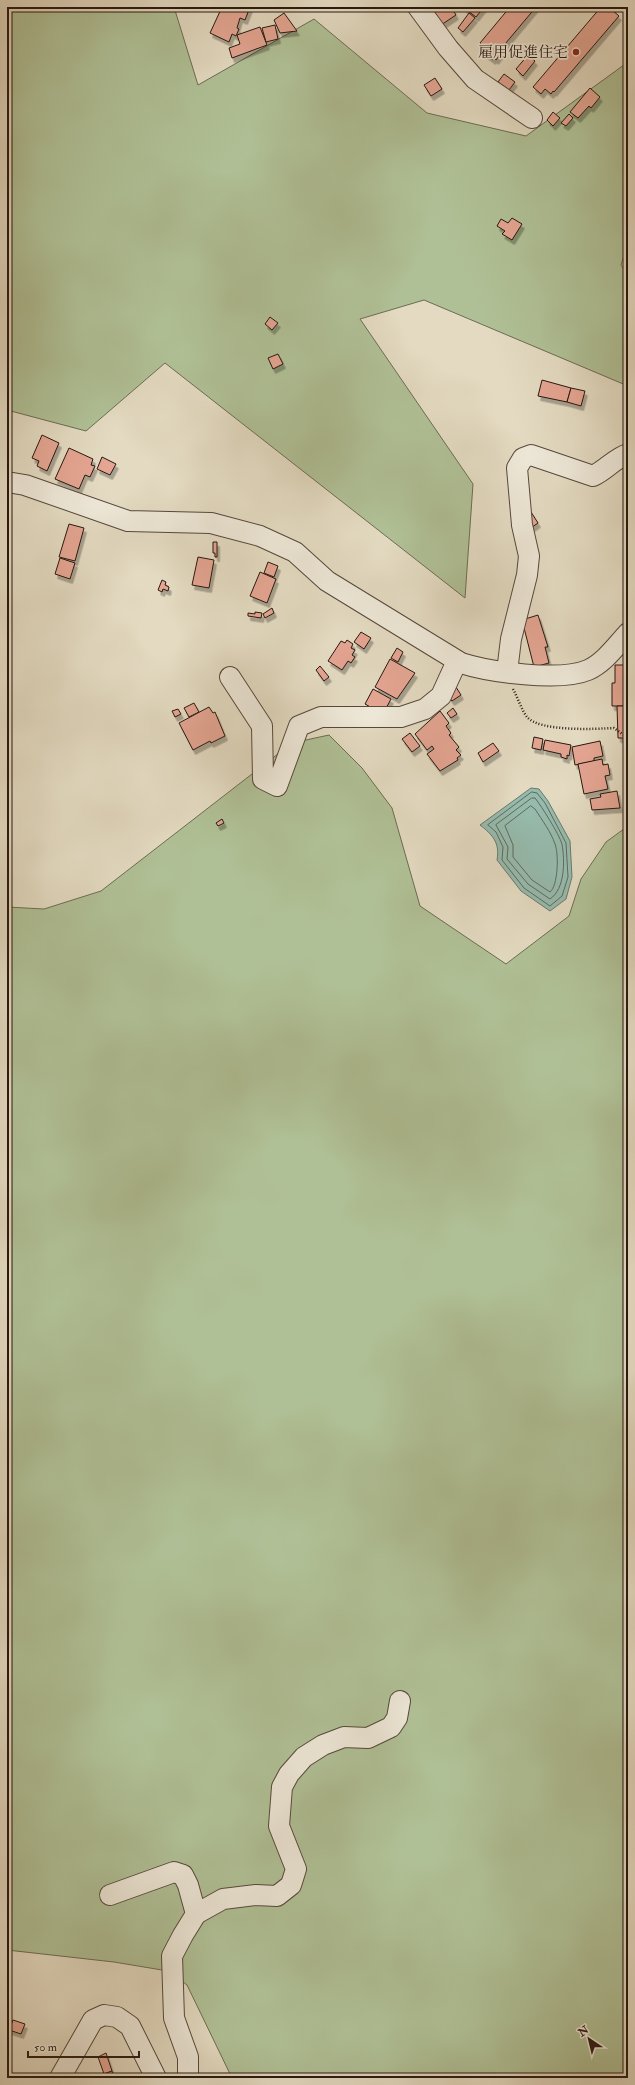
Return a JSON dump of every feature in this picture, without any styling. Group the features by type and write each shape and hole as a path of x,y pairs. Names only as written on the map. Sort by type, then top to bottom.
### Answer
{"street":[{"path":"418,7 448,48 475,78 532,118"},
{"path":"505,672 510,639 527,576 529,556 522,525 517,468 524,458 532,454 593,476 603,472 615,460 628,454"},
{"path":"7,482 25,485 128,521 211,523 260,536 295,552 327,581 457,661 480,669 540,675 572,675 588,670 607,656 628,633"},
{"path":"230,677 262,726 263,779 277,786 298,726 321,717 401,717 425,709 441,696 457,661"},
{"path":"188,2078 188,2057 174,2018 172,1956 196,1914 223,1899 256,1895 277,1896 291,1885 296,1869 279,1826 282,1787 289,1774 304,1757 323,1745 344,1737 368,1738 391,1728 398,1718 400,1701"},
{"path":"110,1895 174,1872 183,1875 188,1885 196,1914"},
{"path":"60,2078 93,2020 104,2015 117,2017 130,2026 156,2078"}],"path":[{"path":"505,672 528,718 539,723 566,729 588,731 614,728 628,738"}],"shaded area":[{"path":"7,7 174,7 198,85 314,19 427,113 526,136 628,62 628,243 621,265 628,275 628,386 424,300 360,319 473,484 465,598 165,363 86,431 7,410"},
{"path":"329,735 362,768 392,808 420,906 506,964 569,916 581,879 606,842 628,826 628,2078 232,2078 187,1985 168,1971 114,1962 7,1950 7,907 44,909 101,891 292,743"}],"water":[{"path":"531,788 539,789 548,801 570,841 572,877 566,899 550,911 521,891 497,860 498,854 496,844 492,836 480,825"}],"building":[{"path":"222,7 250,7 245,20 240,18 237,28 239,29 236,36 232,34 229,42 210,33"},
{"path":"429,7 451,7 456,15 441,25"},
{"path":"484,7 476,17 464,8"},
{"name":"雇用促進住宅","path":"510,7 536,7 500,50 502,52 496,60 494,58 493,60 485,54 488,50 480,43"},
{"name":"雇用促進住宅","path":"601,7 614,7 612,10 619,16 554,92 553,91 551,94 545,89 541,94 533,87"},
{"path":"284,13 297,31 280,33 274,20"},
{"path":"469,13 475,18 463,32 458,28"},
{"path":"275,25 278,39 266,42 262,28"},
{"path":"260,27 267,45 232,58 229,48 240,44 237,35"},
{"path":"528,55 535,61 523,76 516,69"},
{"path":"504,74 515,82 509,90 498,82"},
{"path":"435,78 442,89 431,96 424,85"},
{"path":"590,88 600,97 591,108 589,106 578,118 570,112"},
{"path":"553,112 560,118 553,126 547,120"},
{"path":"569,114 573,118 566,126 561,123"},
{"path":"512,218 522,224 512,240 502,234 505,231 497,226 501,219 508,223"},
{"path":"270,317 278,323 272,330 265,324"},
{"path":"278,354 283,364 273,369 268,358"},
{"path":"542,380 571,388 567,402 538,396"},
{"path":"571,388 585,391 581,406 567,402"},
{"path":"42,435 59,443 47,471 37,466 39,461 32,458"},
{"path":"69,448 93,459 91,465 95,466 90,477 85,475 79,489 55,479"},
{"path":"102,457 116,464 110,475 97,469"},
{"path":"531,512 538,523 528,530 521,518"},
{"path":"69,524 84,528 75,561 59,557"},
{"path":"213,542 217,542 217,557 215,557 215,553 213,553"},
{"path":"198,557 214,560 209,588 192,585"},
{"path":"60,558 75,563 70,579 55,574"},
{"path":"268,562 278,566 274,577 264,573"},
{"path":"260,572 276,579 267,603 250,596"},
{"path":"162,580 166,582 165,585 169,587 168,591 163,589 162,592 158,590"},
{"path":"272,608 274,613 265,618 263,614"},
{"path":"255,612 262,613 261,618 248,616 248,613 255,614"},
{"path":"538,615 548,647 545,647 549,663 534,667 522,620"},
{"path":"361,632 371,638 364,649 354,642"},
{"path":"347,640 353,644 351,648 355,650 352,655 355,657 351,663 348,661 342,670 328,661 341,641 345,643"},
{"path":"397,648 403,652 398,662 391,658"},
{"path":"390,659 415,673 397,699 375,687"},
{"path":"615,665 628,665 628,706 612,706 612,683 615,683"},
{"path":"320,666 329,677 324,681 316,670"},
{"path":"454,684 461,695 452,701 444,691"},
{"path":"373,689 391,699 383,714 365,704"},
{"path":"194,703 199,712 189,717 184,708"},
{"path":"617,706 628,706 628,738 618,738"},
{"path":"209,707 213,713 215,712 225,736 211,743 210,741 193,750 179,723"},
{"path":"453,708 457,714 451,718 447,713"},
{"path":"178,709 181,714 175,717 172,711"},
{"path":"440,711 449,723 446,726 451,733 449,735 459,747 456,750 461,755 457,758 458,760 440,771 427,754 434,749 432,746 427,750 415,734"},
{"path":"410,733 420,746 412,752 402,739"},
{"path":"534,737 543,739 541,750 532,748"},
{"path":"545,740 571,745 567,759 561,757 561,754 543,750"},
{"path":"600,741 603,756 594,758 594,761 575,765 572,747"},
{"path":"493,743 499,751 483,762 478,753"},
{"path":"602,759 603,765 608,764 610,775 605,776 608,789 584,794 578,764"},
{"path":"617,791 620,808 592,810 590,799 601,797 600,794"},
{"path":"222,819 224,823 218,826 216,823"},
{"path":"7,2019 12,2020 10,2025 7,2024"},
{"path":"13,2020 25,2024 21,2034 9,2030"},
{"path":"106,2053 112,2071 104,2074 98,2057"},
{"path":"112,2071 114,2078 95,2078 104,2074"}],"place":[{"name":"雇用促進住宅","path":"576,52"}]}
